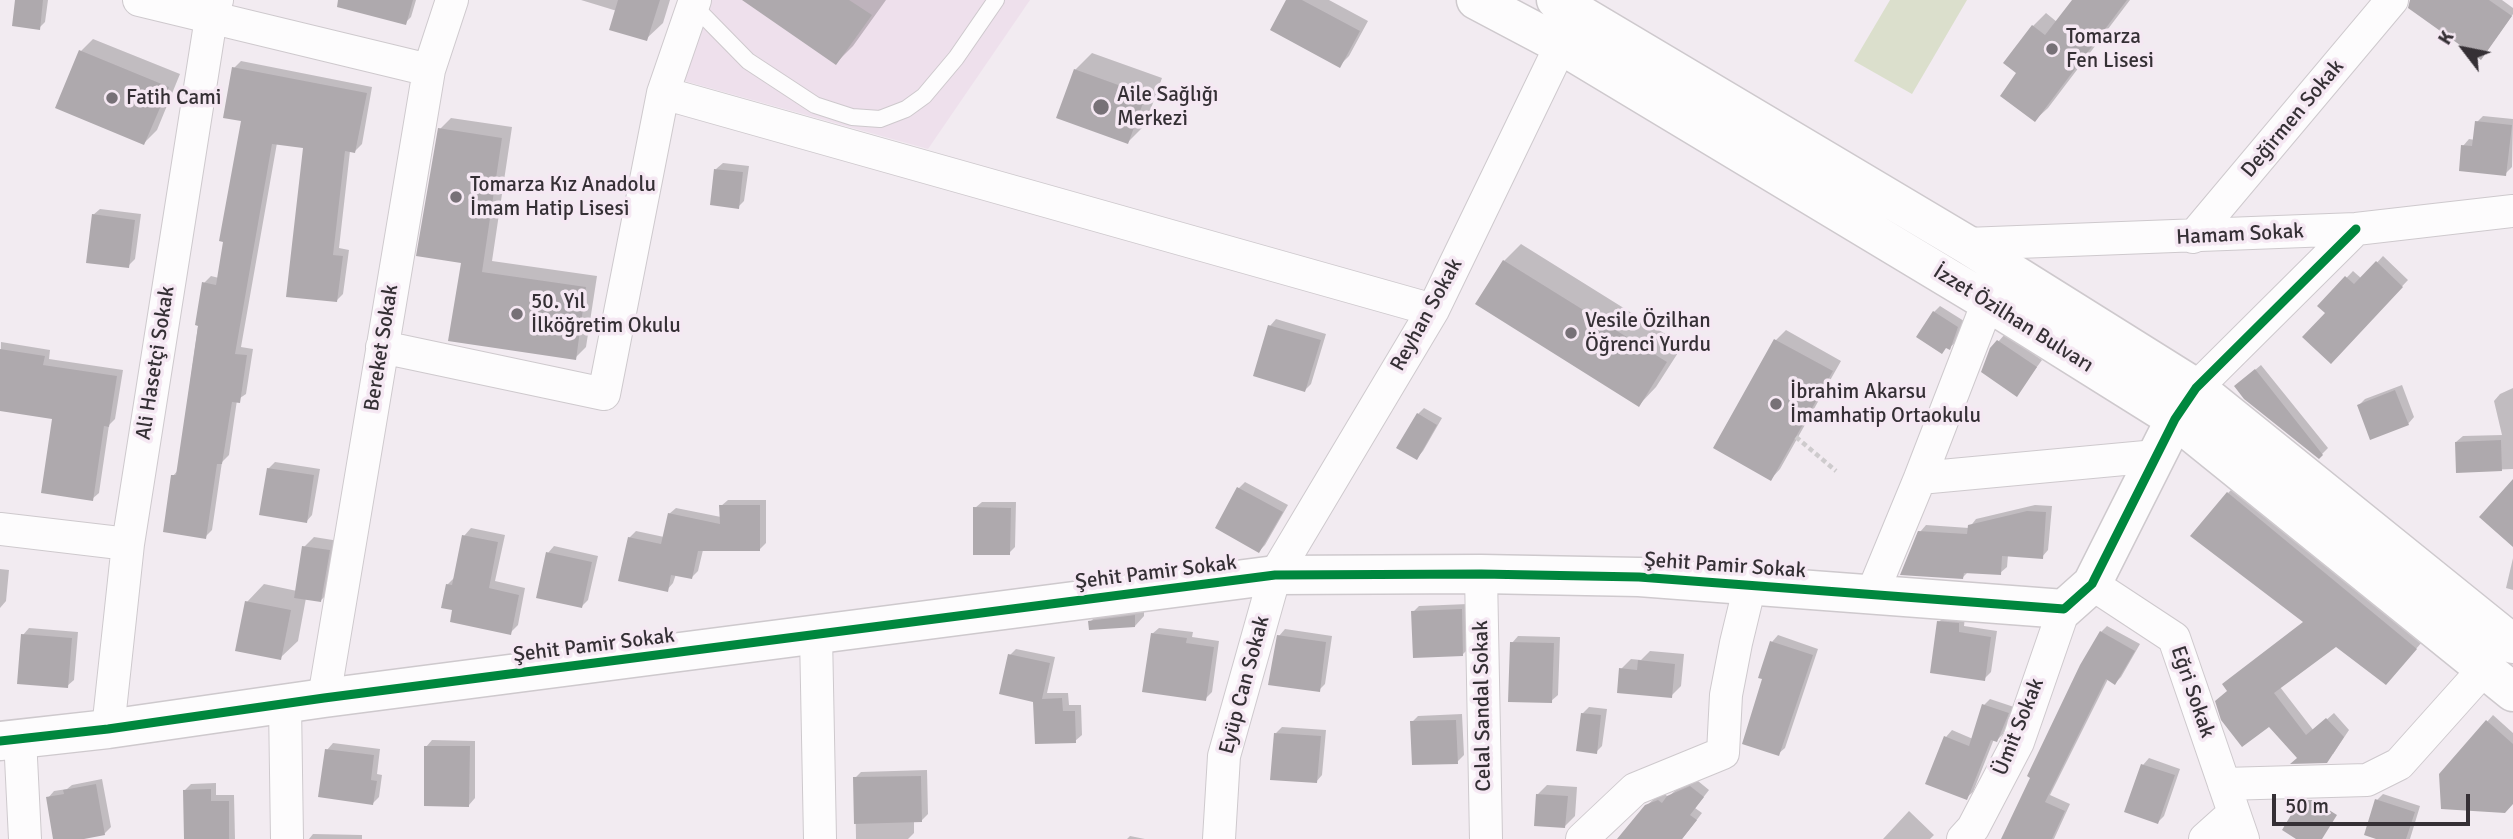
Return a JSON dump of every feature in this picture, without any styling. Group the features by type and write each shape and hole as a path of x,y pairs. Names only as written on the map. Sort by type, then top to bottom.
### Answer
{"main road":[{"name":"İzzet Özilhan Bulvarı","path":"1476,0 1561,45 1987,302 2175,419 2499,681"},
{"name":"İzzet Özilhan Bulvarı","path":"1573,4 2196,388 2513,644"},
{"path":"1561,45 1573,4"},
{"path":"2078,597 2175,419 2196,388"},
{"name":"Şehit Pamir Sokak","path":"10,740 1275,575 1481,574 1639,577 1872,594 2078,597"}],"street":[{"path":"139,0 214,9 429,70"},
{"name":"Bereket Sokak","path":"324,698 429,70 452,0"},
{"name":"Değirmen Sokak","path":"2193,237 2392,0"},
{"path":"382,347 604,394 663,93 694,3"},
{"name":"Ali Hasetçi Sokak","path":"108,729 128,544 214,9"},
{"name":"Reyhan Sokak","path":"1275,575 1433,310 1561,45"},
{"path":"663,93 1433,310"},
{"name":"Hamam Sokak","path":"1966,244 2356,229 2513,211"},
{"path":"2196,388 2356,229"},
{"path":"1872,594 1920,478 1987,302"},
{"path":"1920,478 2156,456"},
{"path":"0,529 128,544"},
{"name":"Celal Sandal Sokak","path":"1481,574 1486,839"},
{"name":"Eyüp Can Sokak","path":"1219,839 1224,756 1275,575"},
{"path":"1582,839 1635,789 1723,753 1726,695 1735,643 1750,585"},
{"name":"Eğri Sokak","path":"2078,597 2174,638 2234,812"},
{"name":"Ümit Sokak","path":"1963,839 1973,828 2018,742 2078,597"},
{"path":"816,635 820,839"},
{"path":"2205,839 2234,812 2367,780 2399,764 2499,681"},
{"path":"285,704 287,839"},
{"path":"10,740 25,839"}],"lane":[{"path":"694,3 747,61 815,104 852,117 880,119 906,109 924,96 964,47 996,0"}],"path":[{"path":"1796,437 1836,471"}],"shaded area":[{"path":"711,0 1030,0 928,149 681,80"}],"green space":[{"path":"1890,0 1967,0 1912,94 1854,61"}],"building":[{"path":"15,0 43,0 40,30 12,26"},
{"path":"338,0 413,0 406,25 337,7"},
{"path":"618,0 660,0 647,41 609,30"},
{"path":"742,0 849,0 872,15 836,65"},
{"path":"1286,0 1302,0 1360,31 1340,68 1270,30"},
{"name":"Tomarza Fen Lisesi","path":"2072,0 2127,0 2035,122 2000,96 2016,73 2003,63 2032,25 2045,35"},
{"path":"2410,0 2489,0 2512,16 2481,60 2408,8"},
{"name":"Fatih Cami","path":"79,50 169,87 144,145 55,108"},
{"path":"232,67 367,93 355,153 345,151 333,255 343,256 337,302 286,297 303,148 272,144 235,354 247,355 240,403 232,402 222,464 217,464 206,539 163,532 171,475 176,475 202,282 216,285 223,242 219,241 241,121 223,118"},
{"name":"Aile Sağlığı Merkezi","path":"1074,69 1146,95 1128,144 1056,118"},
{"path":"2475,121 2512,125 2506,176 2459,171 2461,145 2472,146"},
{"path":"438,128 502,138 482,272 586,287 576,360 448,341 461,263 416,256"},
{"path":"714,169 743,172 739,209 710,205"},
{"path":"92,214 135,220 129,268 86,263"},
{"name":"Vesile Özilhan Öğrenci Yurdu","path":"1503,260 1667,362 1639,407 1475,304"},
{"path":"2376,261 2403,287 2331,364 2302,337 2325,313 2317,306 2345,276 2354,284"},
{"path":"1933,311 1958,327 1950,350 1946,348 1942,354 1916,337"},
{"path":"1268,325 1321,340 1305,392 1253,376"},
{"name":"İbrahim Akarsu İmamhatip Ortaokulu","path":"1774,339 1833,371 1771,481 1713,448"},
{"path":"1997,340 2037,367 2017,397 1981,372 1990,348"},
{"path":"0,349 45,356 43,365 117,376 109,427 104,426 93,501 41,493 52,419 0,411"},
{"path":"2255,369 2323,455 2319,459 2244,399 2234,386"},
{"path":"2395,390 2409,425 2370,440 2357,405"},
{"path":"1417,413 1437,425 1417,460 1396,448"},
{"path":"2501,440 2502,471 2456,473 2455,442"},
{"path":"267,468 314,475 307,523 259,515"},
{"path":"2513,479 2513,547 2479,517"},
{"path":"1237,487 1283,512 1259,553 1215,528"},
{"path":"2227,492 2417,649 2386,685 2336,647 2274,693 2306,735 2326,718 2344,737 2327,763 2290,764 2297,758 2269,727 2242,747 2221,720 2215,701 2227,691 2222,684 2303,622 2190,536"},
{"path":"719,505 760,505 760,551 698,551 692,579 671,575 668,592 618,581 628,537 661,544 668,513 720,524"},
{"path":"973,507 1011,508 1010,555 973,555"},
{"path":"2027,511 2046,512 2043,559 2002,556 2001,575 1964,573 1963,579 1900,575 1918,531 1967,534 1968,525"},
{"path":"462,535 498,542 489,588 519,595 511,635 450,622 452,610 441,608 446,584 452,585"},
{"path":"302,546 330,550 321,602 294,598"},
{"path":"546,552 592,562 582,608 536,598"},
{"path":"245,601 291,610 281,660 235,651"},
{"path":"1462,609 1463,656 1413,658 1411,611"},
{"path":"1135,615 1135,627 1089,630 1088,621"},
{"path":"1937,621 1959,623 1959,632 1991,637 1985,681 1930,673"},
{"path":"2100,631 2135,651 2115,685 2106,679 2045,802 2065,811 2052,839 2001,839 2030,778 2027,776 2080,665"},
{"path":"1151,633 1187,638 1186,643 1214,647 1206,701 1142,692"},
{"path":"21,634 72,638 68,688 17,684"},
{"path":"1277,635 1326,642 1320,692 1268,685"},
{"path":"1770,641 1813,655 1779,756 1742,744 1762,679 1758,678"},
{"path":"1510,642 1554,643 1552,703 1508,702"},
{"path":"1008,654 1050,663 1042,699 1062,698 1063,711 1075,711 1076,743 1035,744 1033,702 999,694"},
{"path":"1638,660 1675,664 1672,698 1617,693 1619,668 1637,670"},
{"path":"1982,704 2009,713 1997,742 1991,740 1967,800 1925,784 1944,736 1969,746"},
{"path":"1581,713 1601,715 1597,754 1576,751"},
{"path":"1456,720 1458,764 1412,765 1410,721"},
{"path":"2486,720 2513,744 2513,804 2505,813 2441,809 2439,774"},
{"path":"1274,733 1321,736 1317,783 1270,780"},
{"path":"424,746 470,746 469,807 424,806"},
{"path":"325,749 374,755 371,780 377,781 373,805 318,797"},
{"path":"2141,764 2175,775 2158,824 2124,812"},
{"path":"921,776 922,822 854,824 853,777"},
{"path":"96,784 105,835 84,839 53,839 46,797 64,794 63,790"},
{"path":"1690,786 1704,797 1690,815 1697,820 1682,839 1617,839 1645,805 1658,800 1662,803 1667,796"},
{"path":"211,789 211,801 229,801 229,839 184,839 183,790"},
{"path":"1536,794 1568,796 1565,828 1534,826"},
{"path":"2375,799 2415,812 2406,839 2376,839 2364,835"},
{"path":"2300,800 2313,800 2337,815 2322,839 2296,839 2282,830"}],"cycle path":[{"path":"0,741 1275,575 1481,574 1639,577 2064,609 2092,584 2175,419 2196,388 2356,229"}],"place":[{"name":"Tomarza Fen Lisesi","path":"2052,49"},
{"name":"Fatih Cami","path":"112,98"},
{"name":"Aile Sağlığı Merkezi","path":"1101,107"},
{"name":"Tomarza Kız Anadolu İmam Hatip Lisesi","path":"456,197"},
{"name":"50. Yıl İlköğretim Okulu","path":"517,314"},
{"name":"Vesile Özilhan Öğrenci Yurdu","path":"1571,333"},
{"name":"İbrahim Akarsu İmamhatip Ortaokulu","path":"1776,404"}]}
